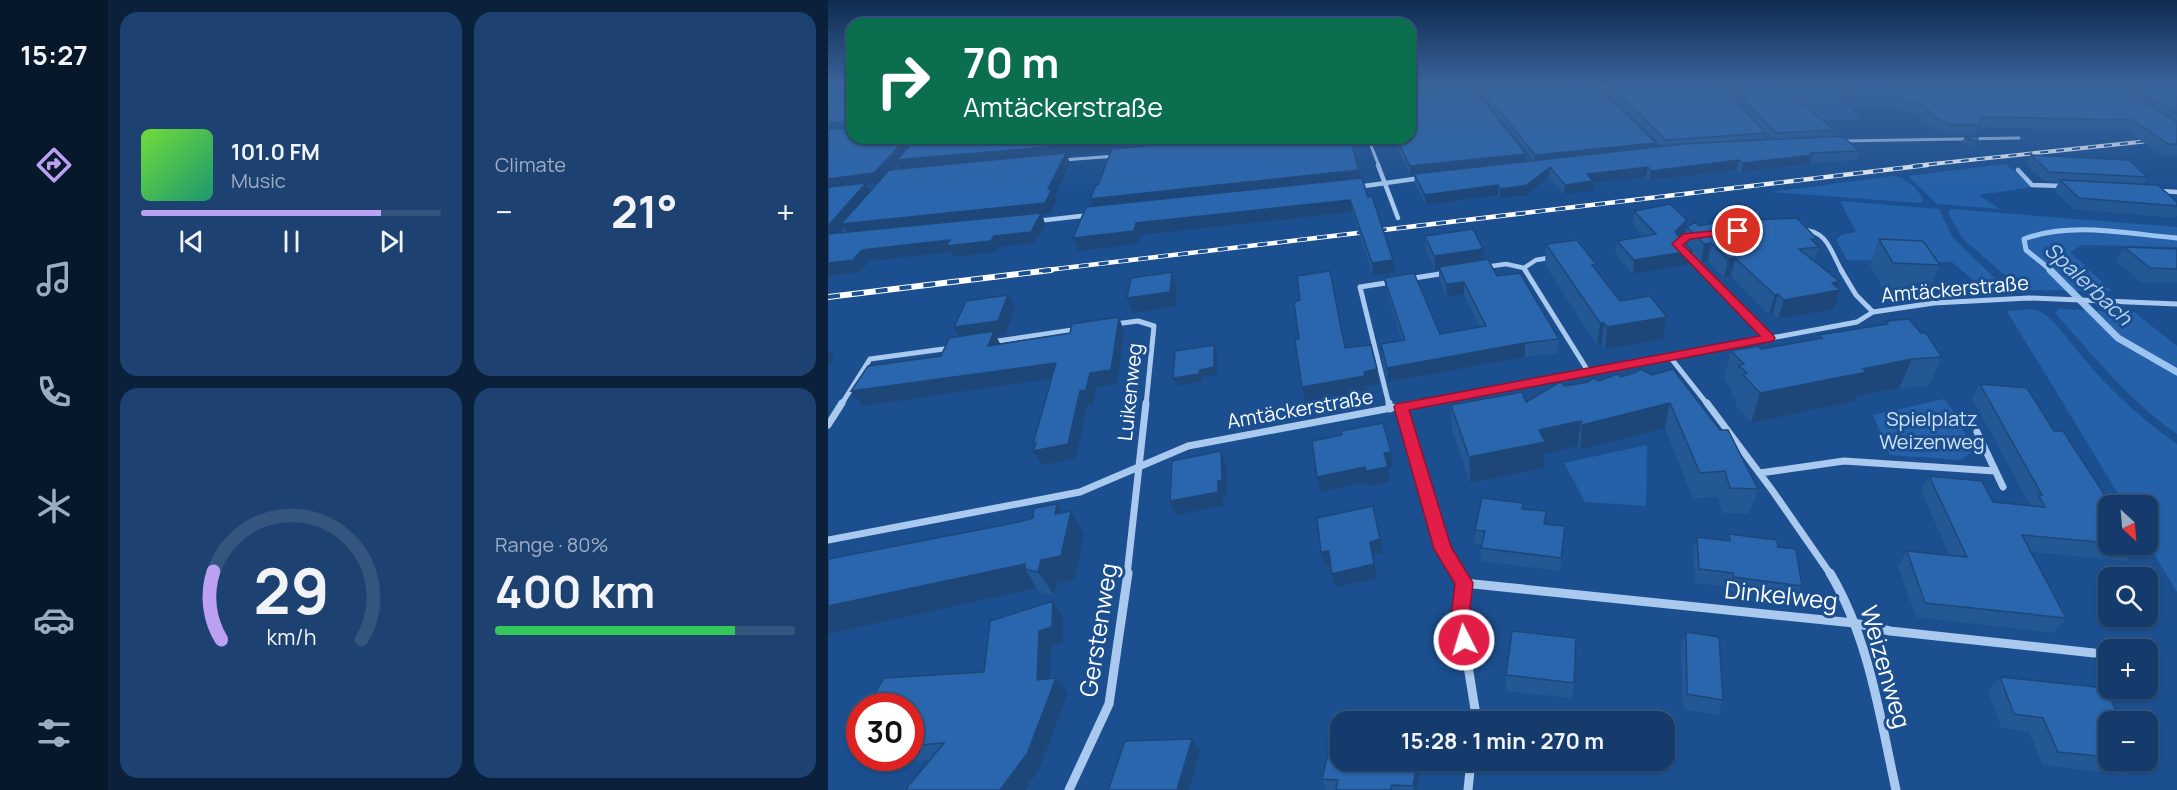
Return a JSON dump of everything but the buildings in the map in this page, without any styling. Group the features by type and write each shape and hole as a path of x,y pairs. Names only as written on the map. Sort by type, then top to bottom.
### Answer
{"street":[{"path":"1829,142 2019,138"},
{"path":"1370,144 1398,218"},
{"path":"1061,160 1120,155"},
{"path":"2018,171 2032,185 2068,187"},
{"path":"1351,187 1425,178"},
{"path":"2150,190 2177,192"},
{"path":"1029,222 1092,215"},
{"path":"1800,230 1810,230 1826,239 1835,260 1856,295 1873,312"},
{"path":"1680,249 1768,338"},
{"path":"1483,267 1506,264 1524,267 1536,260 1548,258"},
{"path":"1524,267 1588,371"},
{"path":"1390,409 1360,287 1448,273"},
{"name":"Amtäckerstraße","path":"828,540 1080,492 1139,469 1188,446 1857,322 1873,312 1934,303 2029,298 2177,304"},
{"name":"Luikenweg","path":"1106,326 1138,321 1154,326 1139,469"},
{"path":"988,343 1084,329"},
{"path":"828,425 870,359 958,347"},
{"name":"Weizenweg","path":"1670,357 1760,472 1814,548 1843,598 1854,624 1873,686 1896,790"},
{"path":"1401,407 1443,549 1464,583 1460,617 1474,711"},
{"path":"1977,432 2004,487"},
{"path":"1760,472 1844,460 1995,471"},
{"name":"Gerstenweg","path":"1069,790 1109,704 1127,579 1139,469"},
{"name":"Dinkelweg","path":"1464,583 1854,624 1890,631 2094,653"},
{"path":"1468,790 1470,771"}],"green space":[{"path":"2006,164 2033,187 1979,195 2000,209 1937,204 1908,176"},
{"path":"1894,176 1912,185 1923,202 1770,192"},
{"path":"1840,201 1939,209 1953,238 2007,290 1986,291 1952,262 1847,260 1836,240 1841,235 1856,232"},
{"path":"1952,209 2177,227 2177,247 2082,245 2070,252 2112,291 2022,290 1962,238 1948,212"},
{"path":"2032,309 2051,320 2118,395 2146,421 2177,444 2177,592 2155,555 2158,555 2158,495 2119,495 2007,311"},
{"path":"2059,309 2134,312 2177,346 2177,434 2143,407 2113,377 2055,313"},
{"name":"Spielplatz Weizenweg","path":"1944,399 1974,451 1960,460 1890,455 1873,415"},
{"path":"1647,445 1646,506 1585,502 1564,463"}],"waterway":[{"name":"Spalerbach","path":"2052,271 2026,250 2024,239 2042,234 2080,230 2177,238"},
{"name":"Spalerbach","path":"2050,270 2118,338 2177,372"}],"railway":[{"path":"1913,166 2177,138"},
{"path":"1039,271 1927,165"},
{"path":"828,297 1051,270"}],"route":[{"path":"1464,640 1460,617 1464,583 1443,549 1401,407 1768,338 1677,244 1687,236 1738,231"}]}
